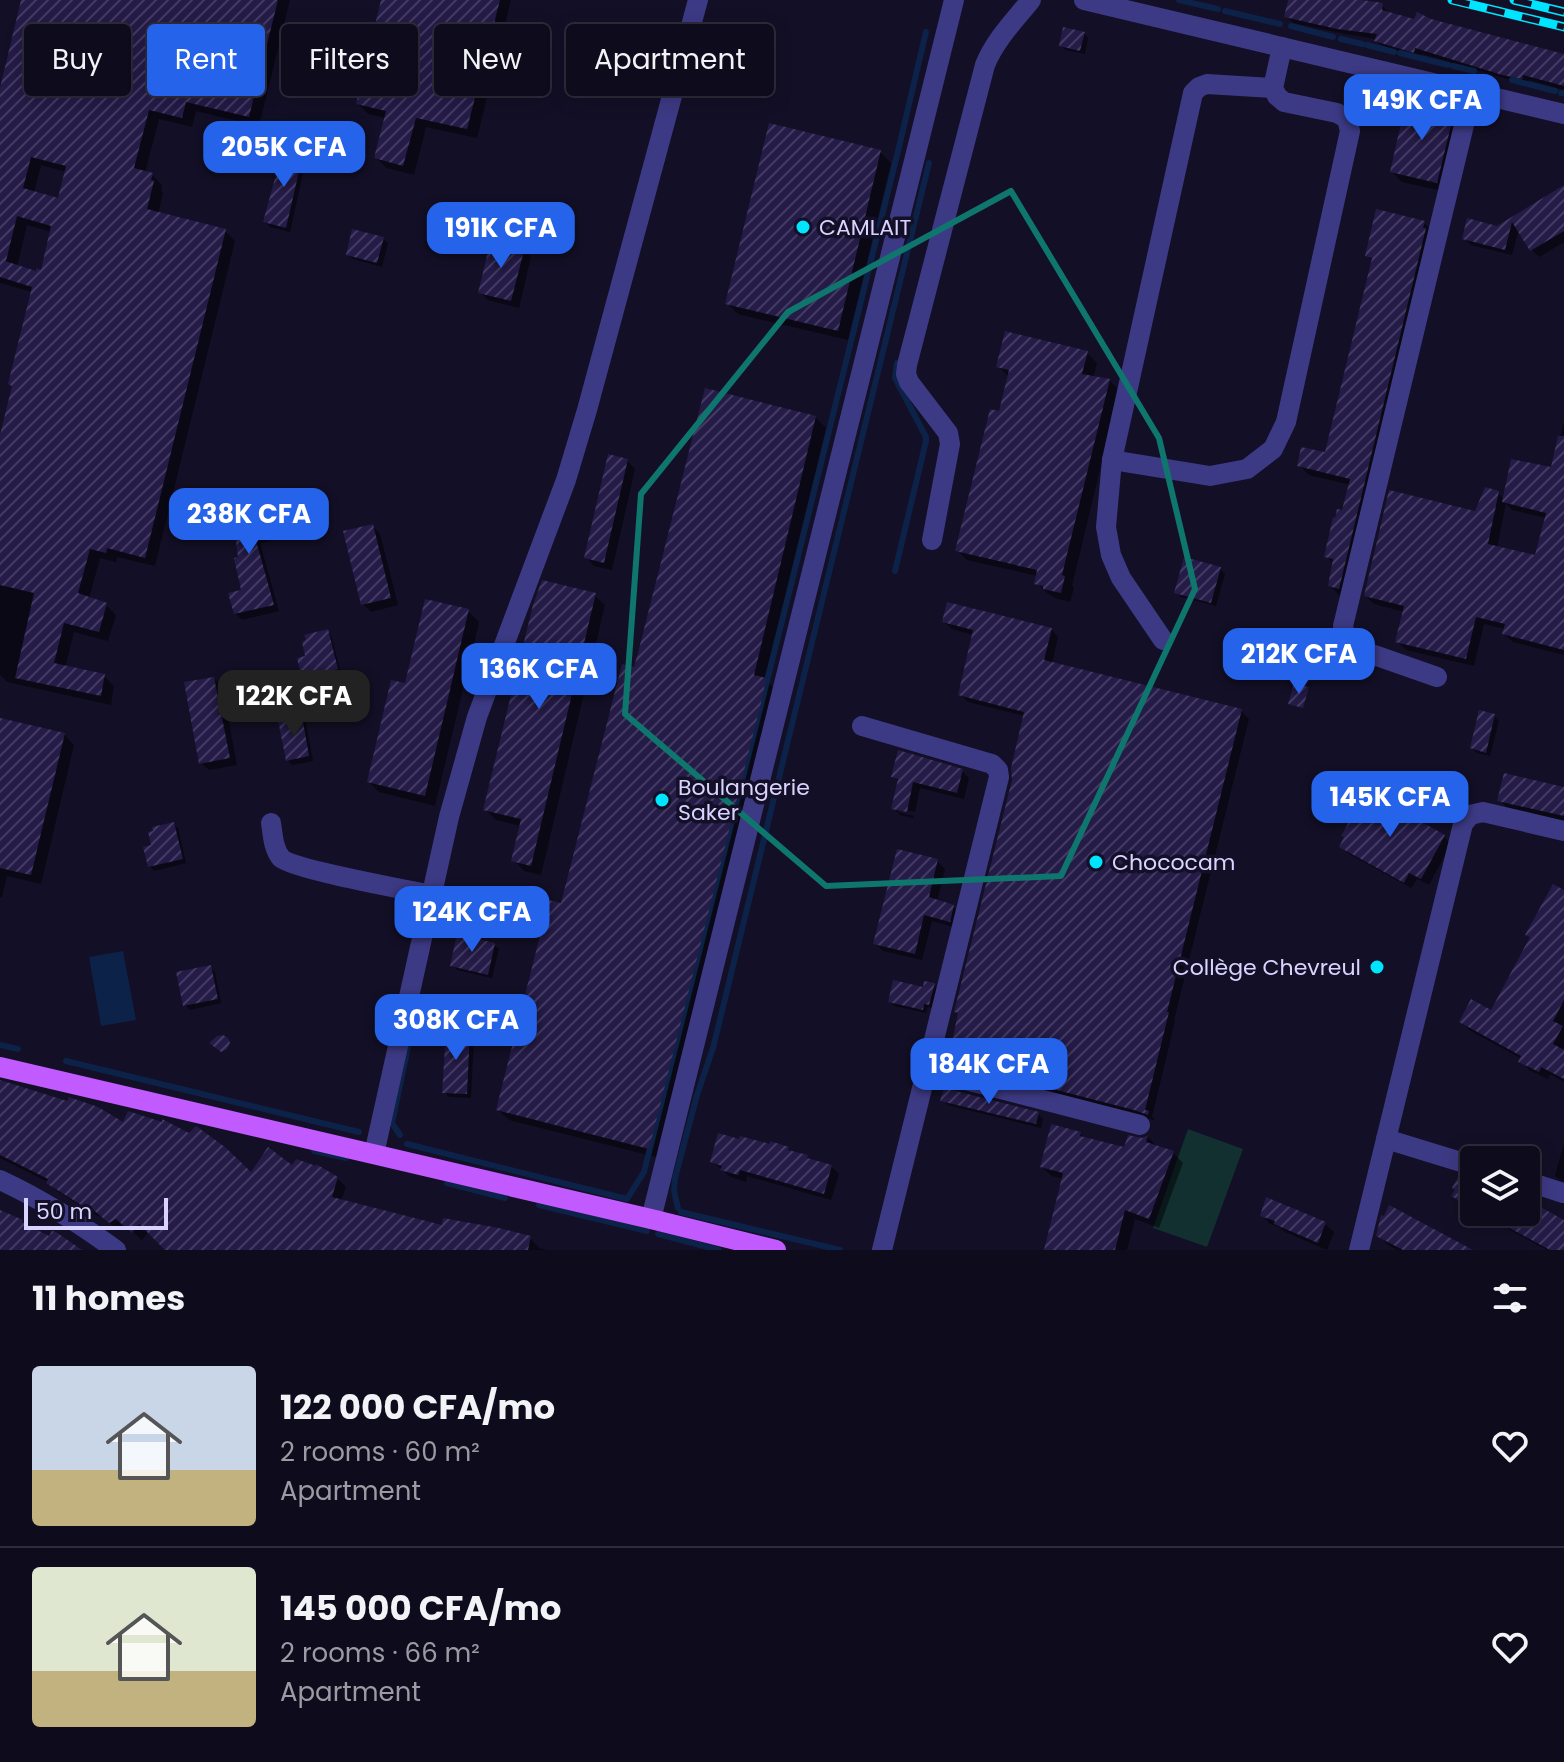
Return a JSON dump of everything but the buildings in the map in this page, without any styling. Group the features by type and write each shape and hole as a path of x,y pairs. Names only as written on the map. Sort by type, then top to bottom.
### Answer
{"main road":[{"path":"0,1067 776,1250"}],"street":[{"path":"374,1154 449,817 477,717 552,521 587,410 698,0"},
{"path":"651,1219 954,0"},
{"path":"932,540 950,444 948,433 909,382 907,365 985,65 999,38 1031,0"},
{"path":"1084,0 1564,114"},
{"path":"1112,460 1210,476 1247,469 1273,449 1286,422 1350,131 1347,119 1337,113 1284,102 1277,96 1273,88 1282,47"},
{"path":"1163,640 1121,578 1111,555 1106,527 1112,460 1193,93 1207,84 1273,88"},
{"path":"1437,677 1357,649 1346,640 1343,626 1472,92"},
{"path":"862,726 992,764 998,770 999,777 882,1250"},
{"path":"1359,1250 1463,824 1470,815 1483,812 1564,831"},
{"path":"271,823 275,848 284,861 432,895"},
{"path":"927,1070 1140,1125"},
{"path":"1386,1139 1460,1162"},
{"path":"0,1180 89,1230 116,1250"},
{"path":"1540,1186 1563,1193"}],"highlighted area":[{"path":"1011,191 1159,438 1195,589 1061,876 826,886 625,714 641,494 788,312"}],"green space":[{"path":"1188,1129 1243,1149 1207,1247 1153,1228"}],"water":[{"path":"123,951 136,1020 101,1026 89,957"}],"waterway":[{"path":"1179,0 1218,9"},
{"path":"1225,11 1280,24"},
{"path":"1291,26 1333,37"},
{"path":"407,1144 627,1199 644,1172 926,32"},
{"path":"1341,39 1362,44"},
{"path":"1367,45 1394,52"},
{"path":"1400,53 1448,65"},
{"path":"1453,66 1474,71"},
{"path":"1512,80 1555,91"},
{"path":"678,1208 675,1178 713,1048 929,163"},
{"path":"895,571 926,441 895,378 897,363"},
{"path":"400,1135 392,1123 410,1038"},
{"path":"0,1045 18,1049"},
{"path":"66,1061 359,1132"},
{"path":"314,1151 346,1158"},
{"path":"447,1183 505,1198"},
{"path":"539,1205 647,1231"},
{"path":"681,1212 840,1250"},
{"path":"658,1234 719,1250"}],"railway":[{"path":"1452,0 1564,27"},
{"path":"1514,0 1564,12"}],"place":[{"name":"CAMLAIT","path":"803,227"},
{"name":"Boulangerie Saker","path":"662,800"},
{"name":"Chococam","path":"1096,862"},
{"name":"Collège Chevreul","path":"1377,967"}]}
